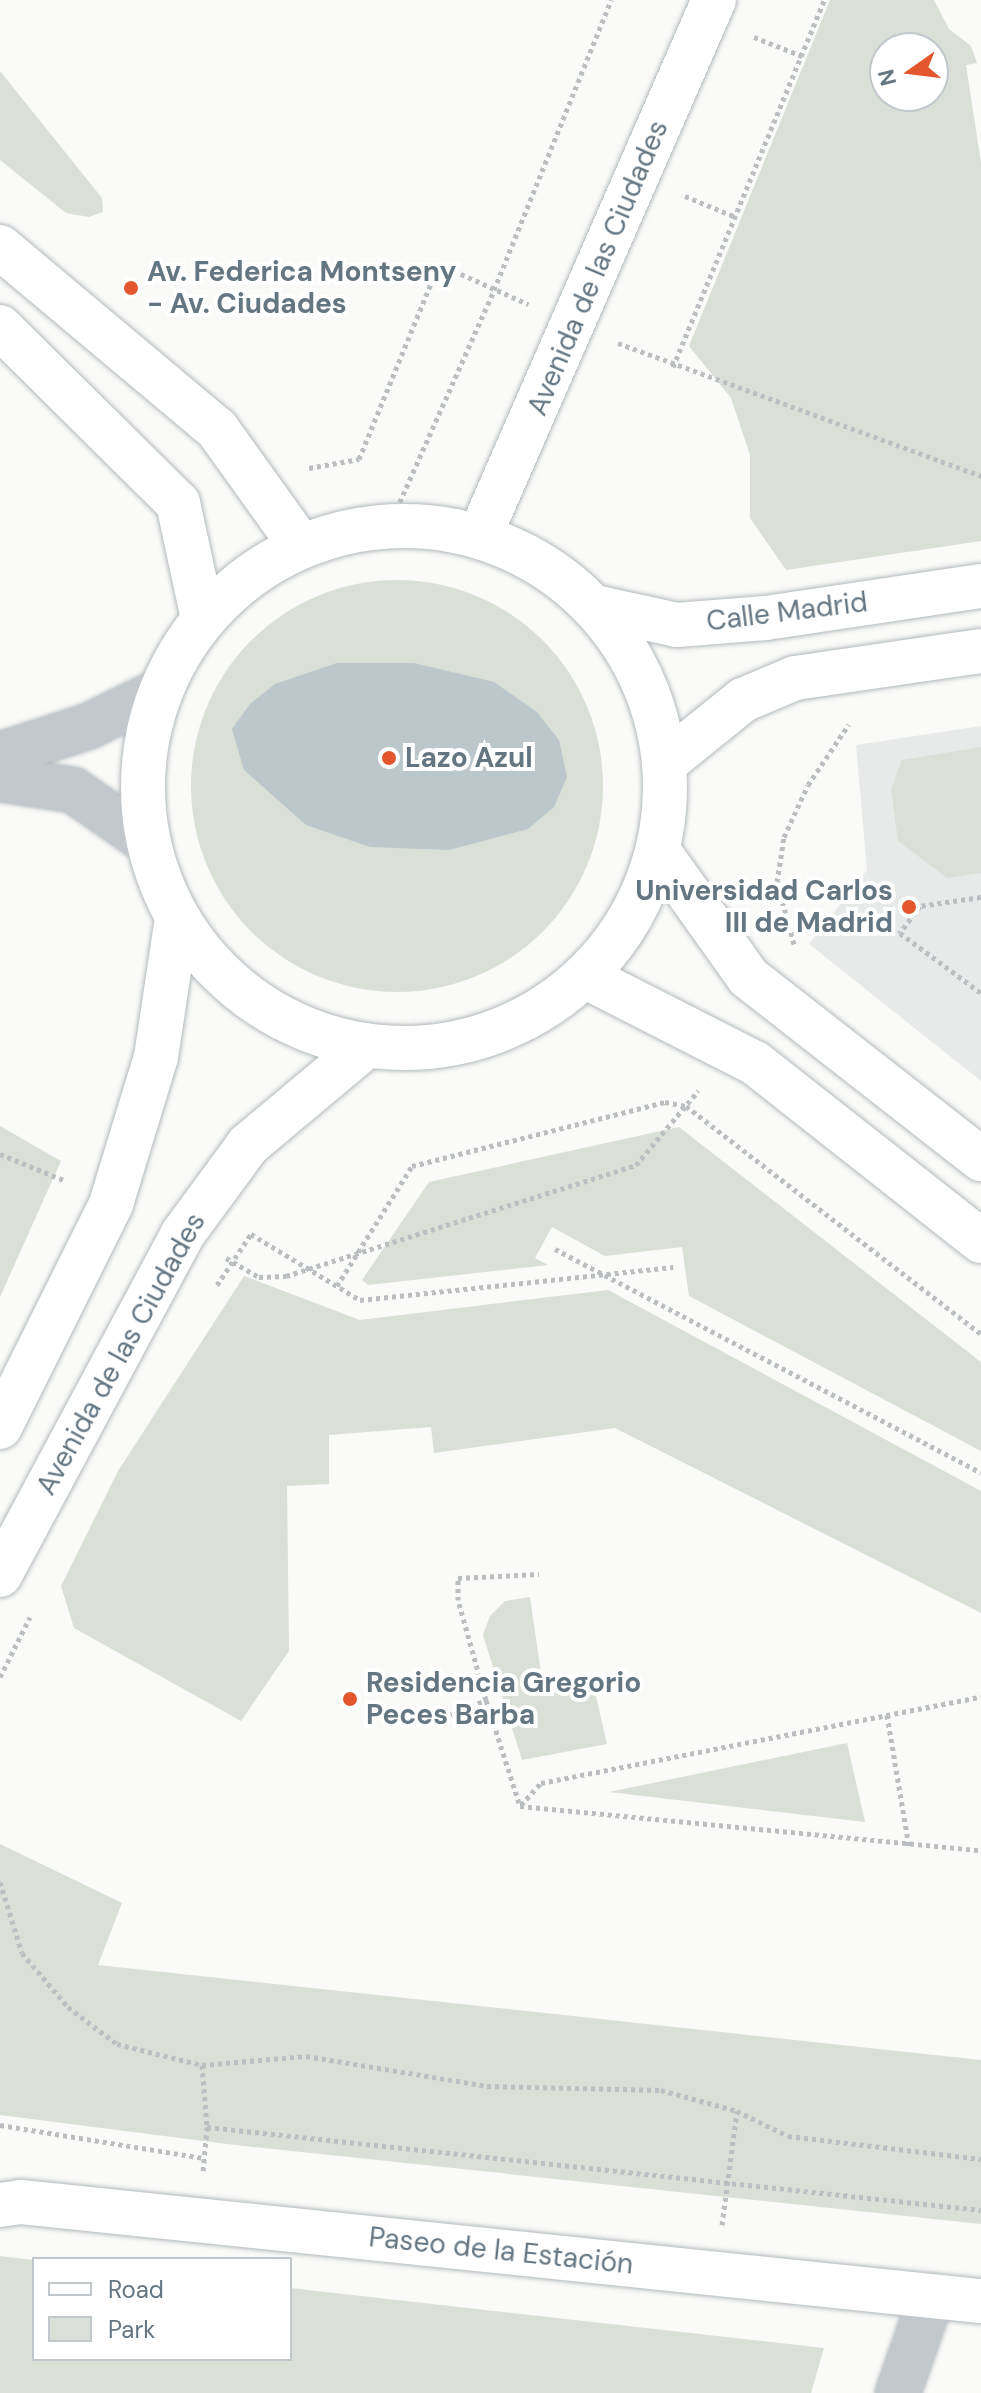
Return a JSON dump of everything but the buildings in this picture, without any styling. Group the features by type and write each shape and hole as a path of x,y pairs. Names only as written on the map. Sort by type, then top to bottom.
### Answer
{"street":[{"name":"Avenida de las Ciudades","path":"480,535 576,325 714,0"},
{"path":"0,247 217,429 300,545"},
{"path":"0,327 178,503 203,619"},
{"path":"390,524 480,535 542,563 595,607 640,672 666,762 659,852 631,920 586,977 521,1023 444,1047 365,1047 290,1024 226,980 177,918 148,842 143,766 160,691 203,619 247,576 300,545 344,531 390,524"},
{"name":"Calle Madrid","path":"595,607 677,625 766,618 981,586"},
{"path":"666,762 743,700 795,678 981,651"},
{"path":"0,755 89,726 160,691"},
{"path":"0,779 73,790 148,842"},
{"path":"659,852 748,977 981,1159"},
{"path":"0,1427 111,1204 156,1057 177,918"},
{"path":"586,977 755,1063 981,1241"},
{"name":"Avenida de las Ciudades","path":"0,1575 182,1235 248,1145 365,1047"},
{"name":"Paseo de la Estación","path":"7,2199 981,2301"},
{"path":"898,2393 932,2296"}],"path":[{"path":"390,524 494,290 611,0"},
{"path":"673,367 824,0"},
{"path":"305,469 359,459 439,264 673,367 981,476"},
{"path":"981,897 920,906 900,933 981,993"},
{"path":"337,1286 412,1166 665,1102 686,1106 981,1334"},
{"path":"236,1262 251,1234 360,1300 673,1267"},
{"path":"555,1249 981,1473"},
{"path":"520,1806 458,1600 458,1578 539,1574"},
{"path":"520,1806 541,1783 981,1697"},
{"path":"448,1715 486,1700"},
{"path":"887,1715 909,1846"},
{"path":"520,1806 909,1846 981,1850"},
{"path":"0,1882 22,1953 68,2007 117,2044 202,2065 306,2056 487,2086 661,2090 737,2111 788,2136 981,2159"},
{"path":"199,2220 207,2127 202,2065"},
{"path":"715,2273 737,2111"},
{"path":"0,2125 204,2158"},
{"path":"207,2127 981,2210"}],"shaded area":[{"path":"337,663 414,663 494,682 537,712 559,740 567,777 554,807 528,829 449,850 370,847 306,825 244,770 232,729 250,704 275,684"},
{"name":"Universidad Carlos III de Madrid","path":"981,726 981,1081 809,944 867,870 856,745"}],"green space":[{"path":"830,0 934,0 949,29 971,46 977,63 966,65 981,163 981,541 786,570 750,518 750,455 731,398 689,346"},
{"path":"0,71 102,198 103,212 89,217 66,213 0,160"},
{"path":"397,580 437,584 476,596 528,627 556,655 578,689 594,726 603,786 599,826 587,865 556,917 528,945 494,967 457,983 397,992 357,988 318,976 266,945 238,917 216,883 200,846 191,786 195,746 207,707 238,655 266,627 300,605 337,589"},
{"path":"981,747 981,873 947,878 898,841 891,789 902,760"},
{"path":"0,1126 61,1161 0,1297"},
{"path":"679,1127 981,1362 981,1451 689,1296 682,1247 605,1256 552,1227 535,1258 548,1265 368,1285 362,1280 429,1182"},
{"path":"244,1276 360,1320 608,1290 981,1491 981,1613 615,1428 434,1453 431,1427 329,1435 329,1484 287,1486 289,1651 241,1721 74,1628 61,1586 118,1471"},
{"path":"530,1597 544,1694 585,1689 596,1696 607,1744 522,1760 483,1635 490,1616 505,1601"},
{"path":"847,1743 865,1822 609,1792"},
{"path":"0,1844 122,1903 98,1965 981,2060 981,2224 235,2145 0,2115"},
{"path":"0,2256 32,2260 32,2361 292,2361 292,2288 824,2348 811,2393 0,2393"}],"place":[{"name":"Av. Federica Montseny - Av. Ciudades","path":"131,288"},
{"name":"Lazo Azul","path":"389,758"},
{"name":"Universidad Carlos III de Madrid","path":"909,907"},
{"name":"Residencia Gregorio Peces Barba","path":"350,1699"}]}
